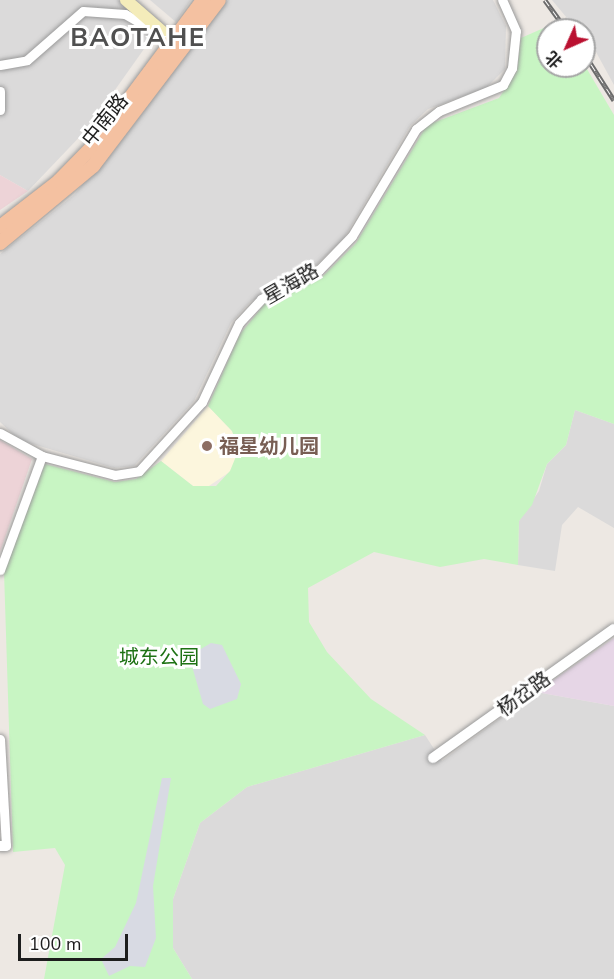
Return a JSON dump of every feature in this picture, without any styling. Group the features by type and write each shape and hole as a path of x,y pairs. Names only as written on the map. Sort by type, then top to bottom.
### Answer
{"main road":[{"path":"126,0 180,42"},
{"path":"137,0 180,42"},
{"name":"中南路","path":"0,243 93,166 180,42 203,0"},
{"name":"中南路","path":"0,227 79,161 180,42 219,0"}],"street":[{"name":"星海路","path":"0,433 42,456 115,475 139,471 166,446 202,402 239,322 261,299 319,270 338,253 364,221 416,129 439,111 503,85 512,68 516,31 502,0"},
{"path":"0,65 27,60 83,12 99,9 124,14 180,42"},
{"path":"0,91 0,110"},
{"path":"0,570 42,456"},
{"name":"杨岔路","path":"433,758 614,629"},
{"path":"0,739 3,846"}],"shaded area":[{"path":"0,0 118,0 156,32 88,128 28,191 0,175"},
{"path":"150,0 191,0 176,22"},
{"path":"228,0 493,0 506,26 505,69 486,88 428,109 410,126 344,238 317,264 250,302 231,323 194,401 134,466 114,468 19,440 0,422 0,254 74,195"},
{"path":"552,0 614,0 614,85 596,52 596,18 567,18"},
{"path":"0,175 28,191 0,210"},
{"name":"福星幼儿园","path":"208,406 232,431 239,449 231,471 206,488 193,486 161,461"},
{"path":"575,410 614,424 614,528 578,507 562,525 555,571 518,565 519,521 539,491 547,464 566,445"},
{"path":"0,440 32,459 0,552"},
{"path":"614,638 614,706 536,692"},
{"path":"211,643 222,645 241,684 237,699 210,709 203,704 189,656"},
{"path":"536,692 614,706 614,979 192,979 173,948 173,899 200,823 247,787 425,735 442,761"},
{"path":"162,778 171,778 153,886 156,938 145,967 130,966 109,976 101,959 115,947 136,903"}],"green space":[{"name":"城东公园","path":"536,31 536,78 592,78 614,115 614,424 575,410 566,445 547,464 532,505 519,521 518,565 484,559 440,567 374,552 308,588 309,622 327,652 371,699 425,735 247,787 200,823 173,899 173,948 192,979 44,979 65,865 55,848 13,852 4,572 45,464 115,482 136,479 161,461 193,486 216,486 230,471 239,449 232,431 208,406 240,334 267,301 323,276 356,243 427,125 499,98 517,71 521,38"}],"railway":[{"path":"545,0 558,18"},
{"path":"596,72 614,100"}],"place":[{"name":"福星幼儿园","path":"207,446"}],"district":[{"name":"BAOTAHE","path":"138,38"}]}
